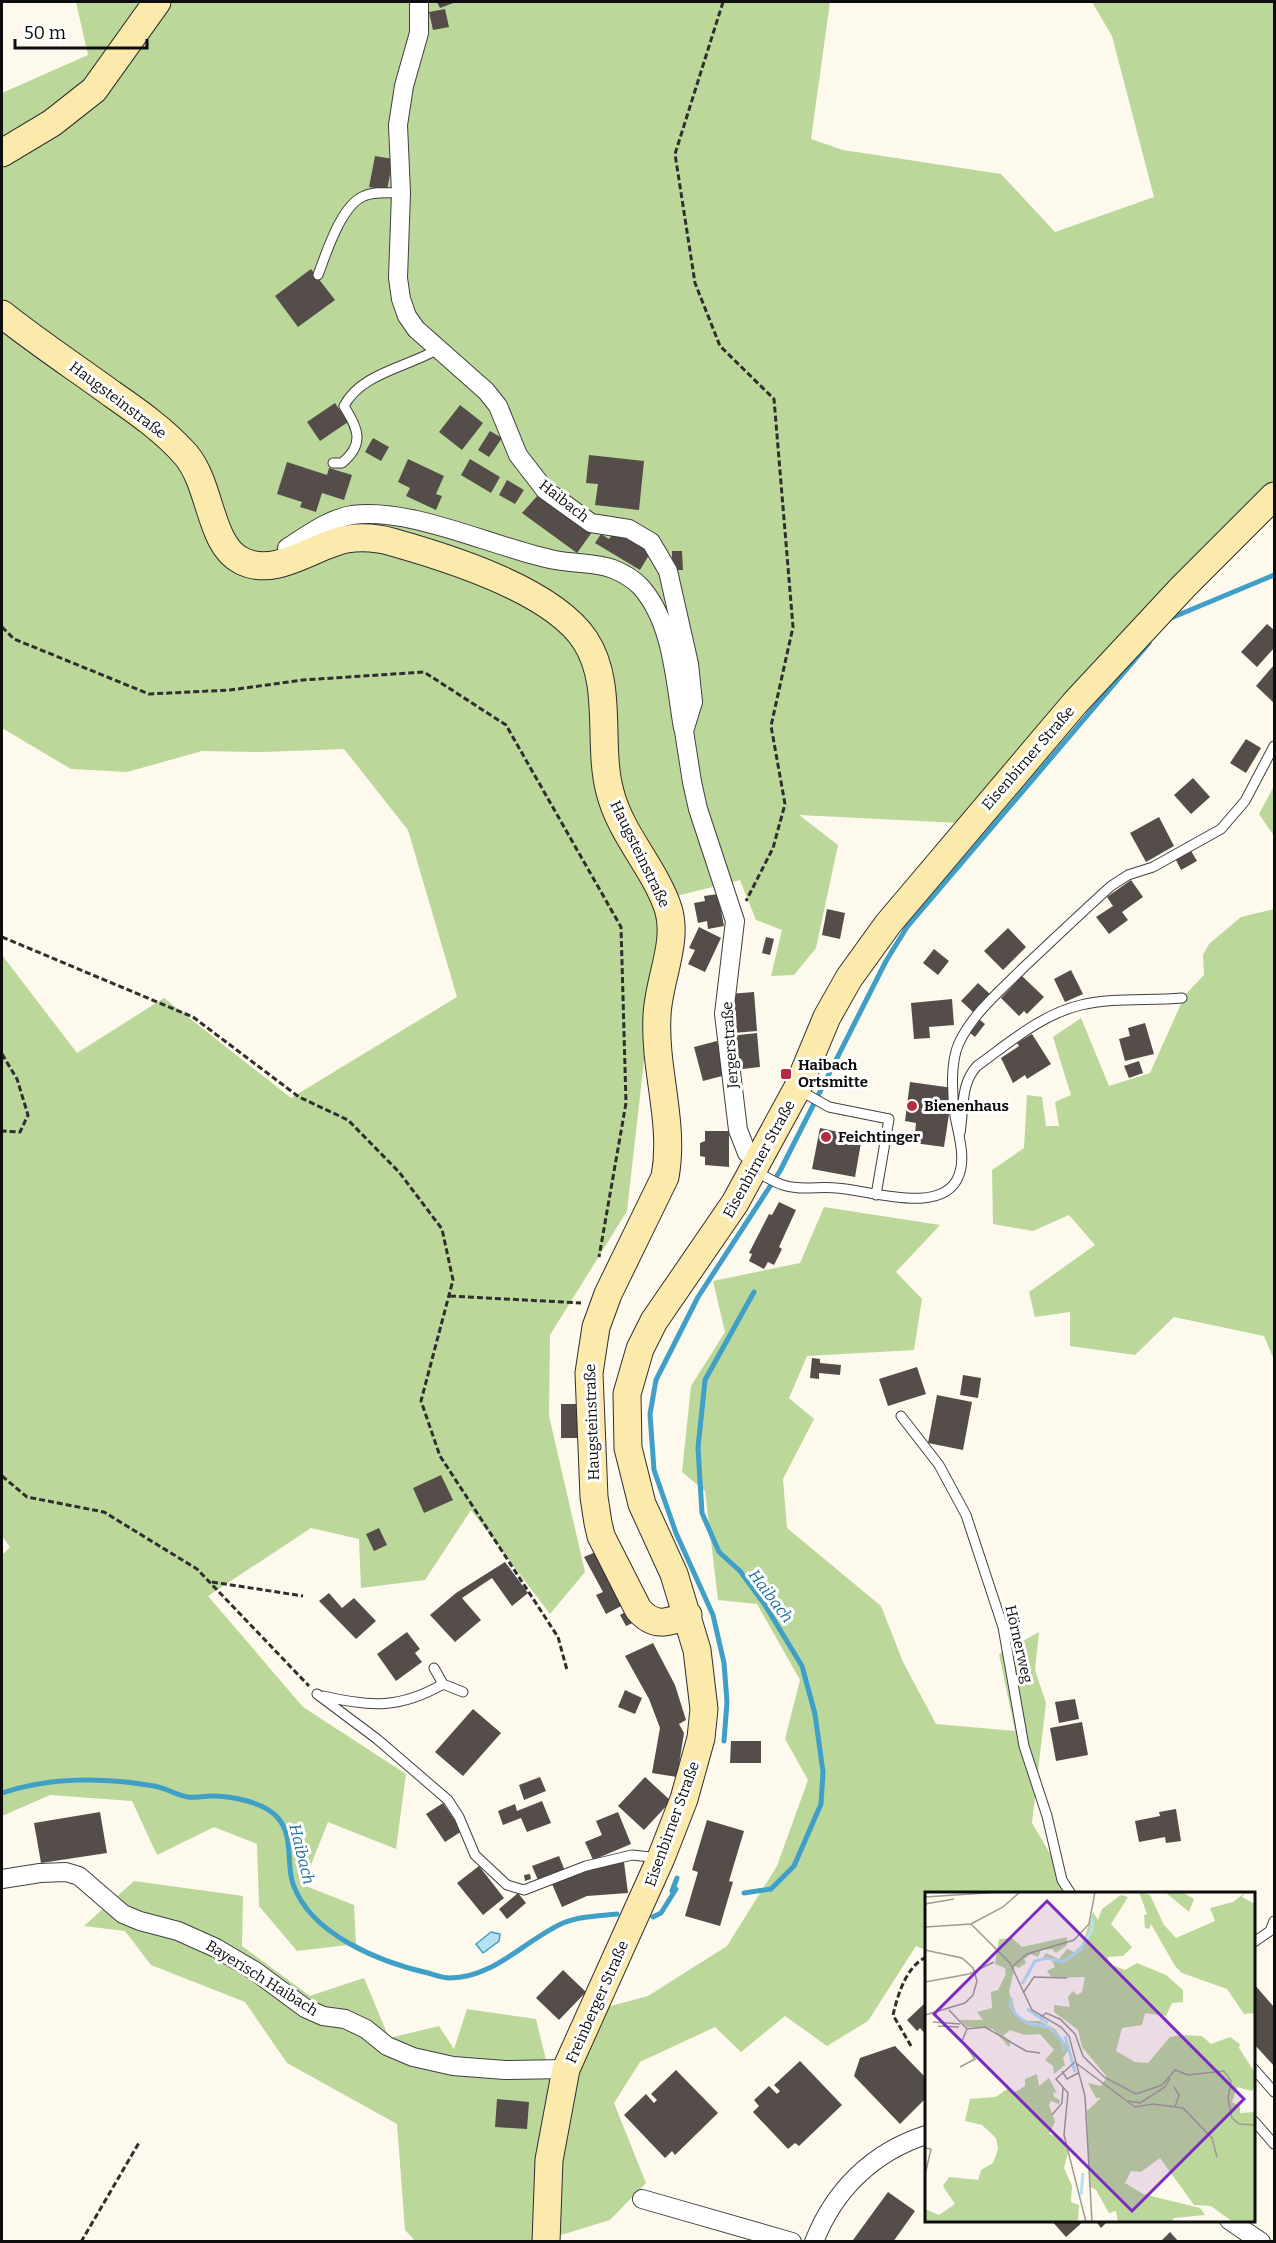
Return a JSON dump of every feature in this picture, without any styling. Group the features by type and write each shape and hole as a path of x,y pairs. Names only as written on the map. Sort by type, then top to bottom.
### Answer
{"main road":[{"path":"2,153 52,123 94,90 157,2"},
{"name":"Haugsteinstraße","path":"2,314 141,414 187,456 204,483 219,535 234,557 246,564 259,566 292,559 348,539 389,541 496,578 528,592 569,622 584,639 594,658 600,686 609,792 628,834 662,894 671,921 656,1019 669,1134 669,1158 665,1177 608,1294 594,1335 588,1396 594,1497 601,1536 646,1619 657,1623 668,1623 688,1615"},
{"name":"Eisenbirner Straße","path":"639,1908 684,1799 701,1738 704,1709 701,1678 688,1615 634,1479 628,1448 627,1395 640,1348 654,1321 720,1229 805,1094 827,1017 849,978 888,924 1075,703 1183,587 1275,496"},
{"name":"Freinberger Straße","path":"546,2241 549,2160 566,2069 639,1908"}],"street":[{"name":"Haibach","path":"419,2 419,33 400,104 399,278 401,298 407,316 498,406 518,455 545,490 591,523 629,529 651,542 661,556 674,589 689,664 693,702 684,731 698,809 735,921"},
{"path":"292,559 287,548 316,529 351,515 387,516 448,530 556,560 614,569 638,584 649,597 657,613 669,650 684,731"},
{"name":"Jergerstraße","path":"735,921 724,1014 738,1130 747,1153 759,1169"},
{"name":"Bayerisch Haibach","path":"2,1879 40,1873 66,1872 79,1876 123,1914 140,1921 178,1930 216,1948 255,1971 305,2008 323,2016 345,2019 366,2029 387,2046 413,2057 453,2066 505,2070 566,2069"},
{"path":"814,2241 825,2214 846,2184 889,2151 925,2136"},
{"path":"642,2199 792,2241"},
{"path":"1231,2222 1261,2241"}],"lane":[{"path":"318,275 328,248 352,204 362,196 375,193 401,193"},
{"path":"333,463 342,463 348,458 358,437 358,429 344,406 350,394 369,380 438,349"},
{"path":"959,1140 954,1112 955,1057 958,1045 977,1015 1111,886 1128,875 1153,867 1221,829 1245,801 1275,746"},
{"path":"759,1169 782,1185 792,1188 837,1188 876,1195 934,1197 955,1182 960,1174 959,1140 965,1085 969,1075 1041,1021 1080,1005 1101,1001 1182,998"},
{"path":"805,1094 829,1107 889,1119 876,1195"},
{"name":"Hörnerweg","path":"901,1416 939,1465 966,1515 1003,1628 1024,1746 1047,1816 1062,1880 1070,1892"},
{"path":"434,1668 443,1684 463,1692"},
{"path":"317,1694 341,1700 396,1705 424,1695 443,1684"},
{"path":"317,1694 377,1738 448,1800 459,1817 475,1855 507,1885 524,1890 586,1866 632,1855 661,1858"},
{"path":"1255,1941 1270,1931 1275,1922"},
{"path":"1255,2070 1275,2092"},
{"path":"1255,2122 1275,2144"}],"path":[{"path":"723,2 675,154 695,283 720,346 774,399 793,627 771,726 785,804 773,848 735,921"},
{"path":"2,627 14,639 149,694 230,690 303,680 424,672 506,725 621,927 626,1103 598,1268"},
{"path":"2,937 193,1017 300,1097 348,1120 399,1172 442,1229 453,1280 420,1401 440,1456 558,1637 567,1670"},
{"path":"2,1054 17,1079 28,1115 20,1132 2,1131"},
{"path":"449,1296 592,1303"},
{"path":"2,1476 27,1497 104,1512 197,1569 317,1694"},
{"path":"210,1582 303,1596"},
{"path":"911,2046 893,2015 897,1996 912,1967 925,1958"},
{"path":"81,2241 140,2141"}],"green space":[{"path":"76,2 830,2 811,139 843,150 1001,174 1055,232 1154,197 1112,36 1092,2 1274,2 1274,488 959,823 799,815 838,845 816,948 794,975 771,976 782,930 756,920 740,880 657,901 658,937 627,1211 550,1335 549,1416 585,1572 550,1614 471,1510 425,1580 361,1588 359,1539 311,1528 208,1596 303,1707 406,1774 396,1849 328,1822 303,1885 354,1905 356,1944 297,1951 259,1906 257,1844 214,1827 157,1855 132,1801 50,1795 2,1816 2,1555 10,1547 2,1536 2,955 77,1053 164,998 291,1098 457,997 408,830 344,749 263,752 202,751 127,772 71,769 2,728 2,93 88,55"},
{"path":"1274,786 1274,836 1259,814"},
{"path":"1274,909 1274,1360 1264,1336 1174,1317 1135,1355 1070,1346 1070,1312 1035,1317 1029,1292 1095,1245 1069,1215 1033,1231 993,1224 992,1170 1024,1148 1027,1095 1042,1097 1046,1126 1059,1126 1055,1102 1071,1095 1053,1037 1081,1018 1109,1086 1150,1073 1185,995 1204,975 1203,955 1209,944 1241,917"},
{"path":"824,1207 940,1225 896,1272 922,1299 914,1350 807,1356 789,1398 814,1419 783,1479 787,1528 881,1606 903,1662 936,1724 1015,1731 999,1654 1039,1632 1035,1670 1046,1703 1032,1823 1072,1892 925,1892 925,1950 916,1946 868,2021 827,2046 785,2016 741,2052 715,2027 640,2062 614,2103 646,2183 610,2220 561,2235 556,2242 415,2241 405,2230 397,2124 287,2063 245,2002 151,1965 125,1931 84,1926 134,1881 243,1896 242,1946 310,1996 364,1978 389,2038 439,2026 454,2049 467,2009 536,2019 546,2060 570,2079 603,2008 648,1996 727,1946 777,1866 808,1780 785,1739 800,1680 757,1604 718,1600 705,1491 682,1472 691,1386 725,1332 713,1281 800,1263"}],"water":[{"path":"491,1932 500,1934 499,1941 483,1953 476,1944"}],"building":[{"path":"437,2 456,2 440,8"},
{"path":"445,9 449,27 433,30 429,12"},
{"path":"375,156 393,159 387,190 369,187"},
{"path":"311,269 335,300 298,327 275,296"},
{"path":"335,403 348,422 320,441 307,422"},
{"path":"460,405 483,423 462,450 439,432"},
{"path":"490,431 502,438 489,457 478,450"},
{"path":"373,438 389,447 381,461 365,452"},
{"path":"589,455 644,461 639,510 595,505 598,484 586,483"},
{"path":"408,459 444,476 436,494 442,496 436,510 406,496 410,488 398,482"},
{"path":"470,459 500,477 491,493 461,475"},
{"path":"287,462 327,475 329,468 352,475 344,500 322,493 316,512 300,507 302,502 277,494"},
{"path":"507,480 524,490 515,504 499,495"},
{"path":"539,494 595,528 577,553 522,513"},
{"path":"613,533 621,538 624,533 652,550 640,570 595,543 601,534 609,539"},
{"path":"672,551 682,551 683,570 672,570"},
{"path":"1267,624 1274,630 1274,648 1257,667 1241,652"},
{"path":"1274,665 1274,703 1256,686"},
{"path":"1246,739 1261,748 1246,773 1230,763"},
{"path":"1193,778 1210,797 1191,814 1174,795"},
{"path":"1159,817 1174,846 1146,862 1130,833"},
{"path":"1190,849 1197,861 1181,870 1175,858"},
{"path":"1131,880 1143,897 1122,912 1128,920 1109,934 1096,917 1113,906 1107,897"},
{"path":"718,894 724,926 708,929 707,921 698,923 694,903 705,901 704,896"},
{"path":"827,909 845,913 840,939 822,935"},
{"path":"699,927 721,938 705,972 688,964 695,950 689,948"},
{"path":"1008,928 1026,947 1003,970 984,951"},
{"path":"766,937 774,939 770,955 762,953"},
{"path":"934,949 949,961 938,975 923,963"},
{"path":"1071,970 1083,994 1065,1002 1054,979"},
{"path":"1022,976 1044,997 1027,1014 1024,1011 1019,1016 1001,998"},
{"path":"978,983 990,994 973,1012 961,1001"},
{"path":"754,992 757,1031 733,1033 729,994"},
{"path":"952,999 954,1025 929,1027 930,1038 914,1039 911,1003"},
{"path":"980,1020 985,1024 975,1037 970,1033"},
{"path":"1145,1023 1154,1054 1125,1061 1119,1039 1130,1036 1128,1028"},
{"path":"757,1033 760,1067 734,1070 730,1036"},
{"path":"1032,1034 1051,1064 1027,1079 1025,1075 1013,1083 1001,1058 1019,1046 1017,1043"},
{"path":"717,1041 726,1075 703,1081 694,1047"},
{"path":"1139,1061 1143,1073 1129,1078 1124,1066"},
{"path":"910,1082 953,1088 944,1147 914,1143 916,1123 905,1121"},
{"path":"820,1128 862,1137 855,1177 812,1169"},
{"path":"705,1131 729,1131 729,1167 705,1165 705,1157 700,1156 700,1143 705,1141"},
{"path":"779,1202 796,1210 779,1247 782,1249 774,1265 768,1262 764,1269 749,1261 752,1254 749,1253 769,1214 772,1215"},
{"path":"812,1358 820,1359 820,1363 841,1365 840,1375 819,1373 819,1379 810,1378"},
{"path":"917,1367 926,1394 888,1406 879,1379"},
{"path":"963,1375 981,1378 978,1398 960,1395"},
{"path":"937,1395 972,1402 963,1450 928,1443"},
{"path":"561,1404 581,1404 581,1438 561,1438"},
{"path":"441,1475 453,1500 424,1513 413,1488"},
{"path":"379,1528 387,1545 374,1551 366,1534"},
{"path":"600,1550 627,1603 606,1614 596,1595 603,1592 584,1557"},
{"path":"505,1562 528,1593 512,1606 492,1578 462,1598 481,1620 455,1642 430,1615 456,1593"},
{"path":"329,1593 342,1608 354,1598 376,1621 356,1639 319,1601"},
{"path":"629,1610 635,1622 626,1626 620,1615"},
{"path":"407,1632 420,1649 415,1653 422,1662 396,1681 377,1654"},
{"path":"653,1643 675,1685 686,1720 679,1724 684,1733 677,1777 652,1773 660,1728 649,1699 625,1656"},
{"path":"625,1690 642,1698 635,1714 618,1707"},
{"path":"1075,1699 1079,1719 1059,1723 1055,1702"},
{"path":"473,1709 501,1733 463,1776 435,1752"},
{"path":"1082,1722 1088,1755 1056,1761 1050,1728"},
{"path":"731,1741 761,1741 761,1763 730,1763"},
{"path":"540,1777 546,1791 524,1800 519,1785"},
{"path":"645,1777 671,1801 644,1830 618,1806"},
{"path":"542,1801 551,1823 527,1832 521,1818 503,1825 498,1811 515,1804 517,1811"},
{"path":"443,1803 462,1831 445,1842 426,1814"},
{"path":"1176,1809 1181,1841 1166,1843 1165,1837 1139,1842 1135,1821 1160,1816 1159,1812"},
{"path":"100,1812 107,1853 41,1863 34,1823"},
{"path":"618,1812 631,1844 593,1860 585,1842 602,1835 596,1821"},
{"path":"707,1820 744,1831 729,1881 733,1882 720,1926 685,1916 698,1872 692,1870"},
{"path":"559,1856 565,1871 538,1880 532,1866"},
{"path":"624,1862 628,1893 587,1896 562,1907 552,1884 601,1866"},
{"path":"479,1866 504,1898 483,1915 457,1883"},
{"path":"530,1874 531,1879 525,1881 524,1875"},
{"path":"518,1893 526,1903 507,1919 499,1909"},
{"path":"563,1970 586,1992 559,2020 536,1998"},
{"path":"1255,1985 1274,2007 1274,2066 1255,2045"},
{"path":"925,2003 925,2034 920,2028 917,2031 907,2020"},
{"path":"895,2046 925,2077 925,2099 900,2124 854,2076 860,2058"},
{"path":"800,2061 842,2105 799,2146 795,2143 788,2149 753,2112 759,2106 754,2100 769,2086 777,2094 780,2091 774,2085"},
{"path":"676,2070 718,2113 675,2155 672,2151 665,2158 624,2115 646,2094 654,2103 657,2100 651,2094"},
{"path":"497,2099 529,2102 527,2129 495,2127"},
{"path":"888,2192 915,2211 893,2242 855,2242 853,2240"},
{"path":"1053,2222 1083,2222 1066,2237"},
{"path":"1096,2222 1107,2222 1101,2228"},
{"path":"1170,2232 1179,2242 1160,2242"}],"waterway":[{"path":"1171,618 1274,575"},
{"path":"724,1741 727,1702 724,1663 713,1615 676,1533 654,1470 650,1414 656,1380 698,1297 780,1171 886,961 907,927 1149,643"},
{"name":"Haibach","path":"744,1893 771,1889 794,1866 821,1804 823,1772 815,1714 802,1666 765,1605 740,1571 719,1552 702,1513 698,1448 705,1380 754,1292"},
{"name":"Haibach","path":"2,1793 58,1781 97,1780 154,1786 188,1797 228,1797 256,1804 272,1812 283,1825 288,1842 293,1884 302,1902 315,1918 349,1944 389,1962 445,1978 481,1972 563,1923 617,1914"},
{"path":"672,1891 677,1878"},
{"name":"Haibach","path":"653,1917 661,1913 676,1889"}],"place":[{"name":"Haibach Ortsmitte","path":"786,1074"},
{"name":"Bienenhaus","path":"912,1106"},
{"name":"Feichtinger","path":"826,1137"}]}
